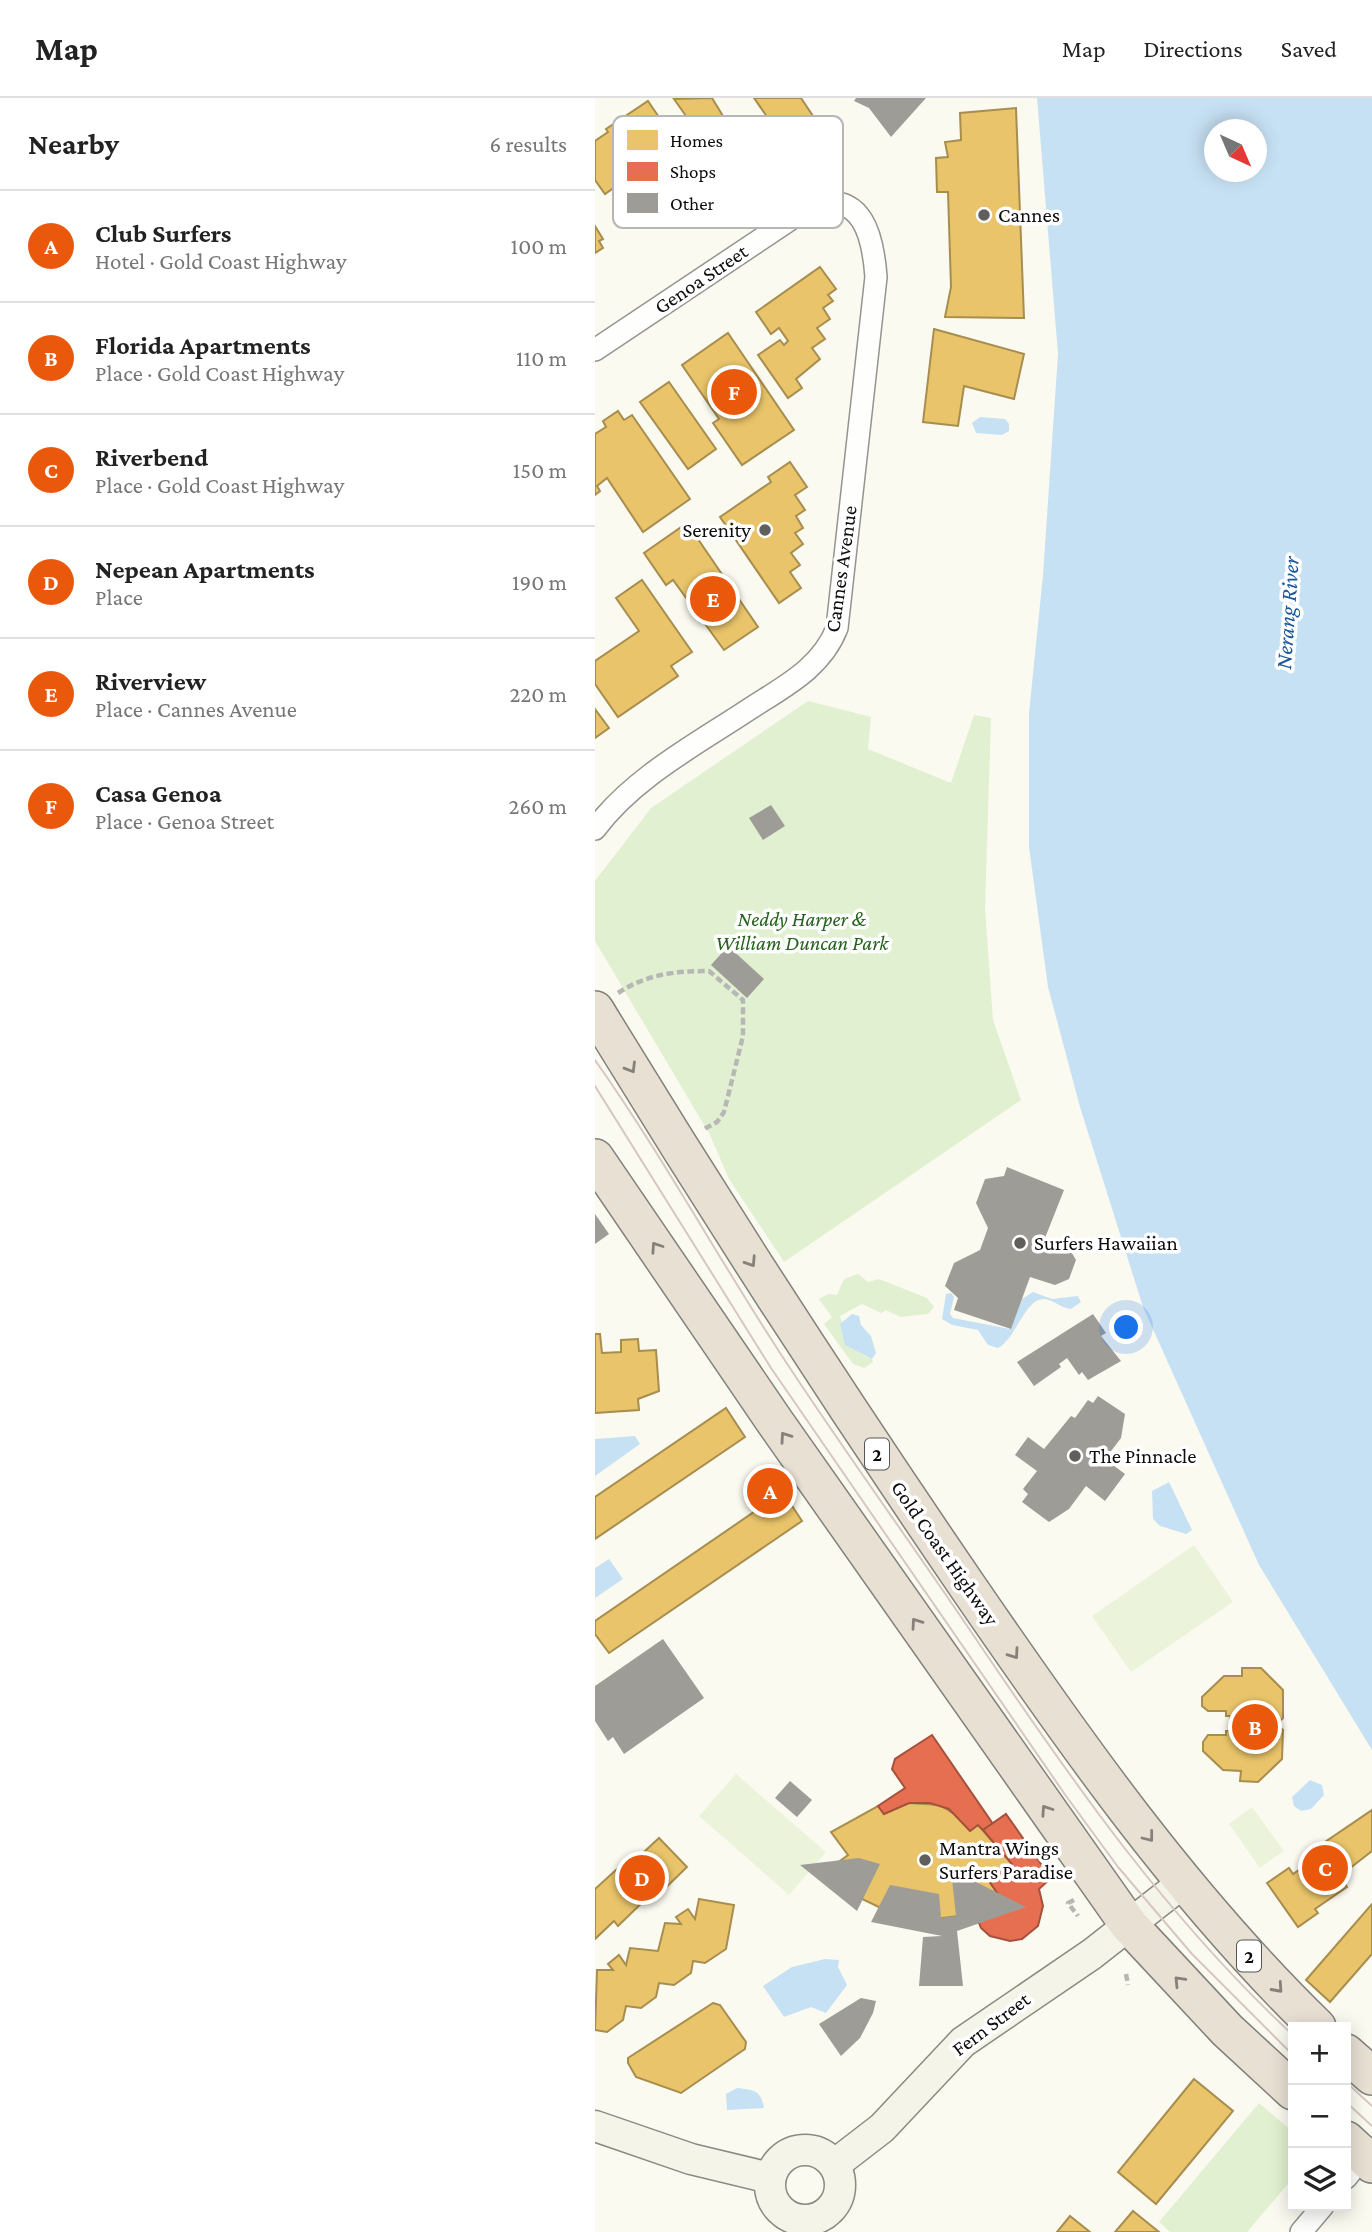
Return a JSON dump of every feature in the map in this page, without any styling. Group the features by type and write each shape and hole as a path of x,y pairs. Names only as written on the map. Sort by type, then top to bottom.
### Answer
{"highway":[{"name":"Gold Coast Highway","path":"606,1002 724,1221 863,1434 1075,1740 1185,1881 1283,1994 1312,2022"},
{"path":"595,1158 775,1422 1129,1925 1227,2030 1288,2086"},
{"path":"1351,2057 1372,2076"}],"street":[{"name":"Cannes Avenue","path":"595,829 624,796 800,676 830,645 837,628 876,277 874,248 866,227 846,203"},
{"name":"Genoa Street","path":"595,349 777,228"},
{"name":"Fern Street","path":"834,2165 883,2128 963,2042 1092,1954 1185,1881"},
{"path":"595,2126 691,2159 770,2178"},
{"path":"799,2151 818,2153 834,2165 840,2185 835,2204 820,2217 797,2226 779,2210 770,2192 770,2178 781,2159 799,2151"},
{"path":"1301,2232 1319,2211"}],"path":[{"path":"606,1002 636,981 662,973 709,971 743,1000 743,1036 724,1112 717,1122 701,1131"},
{"path":"1078,1916 1068,1903 1080,1897"},
{"path":"1126,1974 1128,1985"}],"green space":[{"name":"Neddy Harper & William Duncan Park","path":"808,701 871,717 868,749 951,783 974,715 991,718 985,908 993,1020 1021,1100 784,1262 729,1179 710,1135 595,941 595,881 651,808"},
{"path":"858,1274 868,1282 879,1279 927,1298 934,1307 928,1314 900,1317 886,1310 881,1313 862,1304 840,1316 853,1347 872,1359 873,1362 864,1368 853,1364 824,1324 832,1317 819,1299 828,1294 837,1295 844,1279"},
{"path":"1194,1545 1233,1602 1131,1672 1092,1616"},
{"path":"736,1774 826,1852 789,1895 699,1816"},
{"path":"1252,1807 1284,1851 1260,1868 1229,1824"},
{"path":"1259,2103 1288,2128 1288,2184 1247,2232 1170,2232 1159,2222"}],"water":[{"name":"Nerang River","path":"1037,98 1372,98 1372,1750 1259,1565 1143,1307 1080,1107 1048,987 1029,847 1029,713 1043,575 1058,354"},
{"path":"980,417 1005,419 1009,424 1009,431 1002,435 976,433 972,423"},
{"path":"1033,1292 1052,1299 1078,1296 1081,1302 1071,1309 1048,1300 1037,1300 998,1348 988,1345 978,1330 952,1325 942,1319 946,1294 951,1293 954,1297 950,1314 953,1318 1010,1329 1022,1299"},
{"path":"852,1314 859,1316 861,1325 871,1336 876,1353 872,1359 845,1345 840,1324"},
{"path":"635,1436 640,1444 595,1476 595,1439"},
{"path":"1169,1482 1192,1530 1186,1534 1160,1526 1153,1519 1152,1491"},
{"path":"609,1559 623,1579 595,1598 595,1568"},
{"path":"1310,1780 1322,1785 1324,1795 1311,1809 1301,1811 1294,1806 1292,1797"},
{"path":"825,1959 839,1960 838,1967 847,1985 826,2013 811,2007 784,2017 763,1986 792,1967"},
{"path":"737,2088 759,2094 764,2108 727,2110 726,2094"}],"building: Homes":[{"path":"712,98 723,116 686,116 674,99"},
{"path":"754,98 801,98 813,116 767,116"},
{"path":"648,101 658,116 626,116"},
{"name":"Cannes","path":"1016,108 1024,318 945,317 951,287 948,192 937,192 936,158 948,157 945,142 961,140 960,113"},
{"path":"613,124 613,188 605,194 595,180 595,141 608,132 606,129"},
{"path":"595,226 603,239 599,241 603,248 595,253"},
{"path":"820,267 836,289 828,295 833,301 823,308 830,319 817,328 825,339 812,348 820,359 796,379 802,388 788,398 758,355 780,340 784,345 788,341 779,328 771,334 756,312"},
{"path":"934,329 1024,354 1014,399 964,386 958,426 923,422"},
{"path":"728,333 794,430 742,465 713,423 719,419 682,365"},
{"path":"669,382 716,449 688,469 640,402"},
{"path":"618,411 624,420 632,415 690,499 643,532 607,478 597,486 600,491 595,495 595,434 606,427 603,421"},
{"name":"Serenity","path":"790,462 807,487 795,495 805,510 796,516 803,528 795,533 803,544 791,553 800,565 790,572 801,588 779,603 720,517 771,482 768,477"},
{"path":"687,523 758,627 724,650 673,580 666,585 644,553"},
{"path":"642,580 692,652 671,666 678,676 618,717 595,684 595,661 639,631 616,598"},
{"path":"595,709 609,728 595,738"},
{"path":"595,1334 600,1334 602,1353 621,1352 621,1340 638,1339 639,1351 656,1350 659,1391 638,1399 639,1410 595,1413"},
{"path":"726,1408 745,1437 595,1539 595,1497"},
{"path":"777,1477 786,1489 764,1505 755,1492"},
{"path":"783,1492 802,1521 609,1653 595,1634 595,1621"},
{"path":"1242,1668 1261,1668 1283,1690 1283,1718 1277,1724 1283,1730 1282,1759 1258,1782 1240,1781 1241,1771 1223,1770 1203,1751 1203,1742 1208,1735 1226,1735 1226,1731 1230,1731 1230,1716 1226,1716 1226,1711 1208,1711 1202,1706 1202,1697 1224,1676 1242,1676"},
{"name":"Mantra Wings Surfers Paradise","path":"909,1803 940,1805 957,1816 970,1831 978,1825 1012,1864 989,1881 1004,1903 985,1911 959,1916 934,1919 908,1916 885,1910 862,1899 829,1869 848,1855 831,1832 878,1806 884,1814"},
{"path":"1372,1810 1372,1851 1340,1876 1347,1887 1315,1909 1318,1913 1298,1927 1267,1883 1289,1868 1293,1874 1330,1848 1325,1842"},
{"path":"659,1838 687,1867 655,1898 651,1894 618,1926 614,1921 595,1939 595,1889 626,1861 630,1865"},
{"path":"699,1899 734,1905 726,1949 705,1963 693,1961 691,1973 674,1985 659,1983 656,1997 641,2008 626,2006 623,2020 607,2032 595,2030 597,1970 613,1970 608,1964 619,1955 626,1965 630,1948 658,1951 665,1923 681,1924 676,1917 688,1909 695,1919"},
{"path":"1372,1904 1372,1954 1330,2002 1306,1980"},
{"path":"713,2003 720,2005 746,2042 745,2049 681,2093 636,2077 628,2058"},
{"path":"1194,2079 1233,2111 1156,2204 1118,2172"},
{"path":"1133,2211 1159,2232 1115,2232"},
{"path":"1070,2216 1090,2232 1057,2232"}],"building: Shops":[{"path":"932,1735 993,1824 983,1830 978,1825 970,1831 949,1809 930,1803 909,1803 884,1814 878,1806 905,1788 892,1769 895,1759"},
{"path":"1006,1814 1051,1878 1039,1889 1043,1906 1038,1926 1022,1939 1010,1941 990,1936 981,1928 975,1913 1004,1903 989,1881 1012,1864 983,1830"}],"building: Other":[{"path":"856,98 926,98 891,137 869,108 854,101"},
{"path":"771,805 785,826 763,840 749,818"},
{"path":"728,946 764,979 747,998 711,965"},
{"name":"Surfers Hawaiian","path":"1007,1167 1064,1190 1045,1238 1069,1248 1076,1260 1069,1279 1055,1285 1030,1277 1011,1329 954,1310 958,1298 945,1286 954,1263 980,1250 988,1228 976,1203 985,1179 1004,1176"},
{"path":"595,1214 609,1234 595,1244"},
{"path":"1093,1314 1106,1333 1101,1336 1121,1361 1088,1380 1082,1372 1079,1375 1067,1358 1059,1364 1061,1367 1034,1386 1017,1362"},
{"name":"The Pinnacle","path":"1098,1396 1125,1414 1121,1438 1105,1459 1125,1474 1105,1501 1086,1486 1069,1509 1049,1522 1022,1502 1028,1494 1023,1489 1037,1471 1015,1455 1028,1437 1044,1449 1071,1416 1075,1418 1088,1400 1093,1403"},
{"path":"663,1639 704,1698 624,1754 613,1737 608,1741 595,1721 595,1686"},
{"path":"790,1781 812,1800 797,1817 775,1798"},
{"path":"859,1858 880,1864 857,1911 800,1865"},
{"path":"952,1879 974,1881 1026,1907 957,1931 963,1986 919,1986 923,1937 942,1936 871,1922 890,1885 939,1894 941,1918 956,1916"},
{"path":"861,1998 876,2001 873,2013 860,2038 841,2056 819,2024"}],"tram line":[{"path":"595,1060 806,1393 1051,1748 1164,1898 1248,1991 1288,2030"},
{"path":"595,1086 771,1368 1066,1796 1118,1867 1192,1954 1288,2050"},
{"path":"1349,2085 1372,2106"},
{"path":"1351,2107 1372,2126"}],"place":[{"name":"Cannes","path":"984,215"},
{"name":"Casa Genoa","path":"734,392"},
{"name":"Serenity","path":"765,530"},
{"name":"Riverview","path":"713,599"},
{"name":"Surfers Hawaiian","path":"1020,1243"},
{"name":"The Pinnacle","path":"1075,1456"},
{"name":"Club Surfers","path":"770,1491"},
{"name":"Florida Apartments","path":"1255,1727"},
{"name":"Mantra Wings Surfers Paradise","path":"925,1860"},
{"name":"Riverbend","path":"1325,1868"},
{"name":"Nepean Apartments","path":"642,1878"}]}
